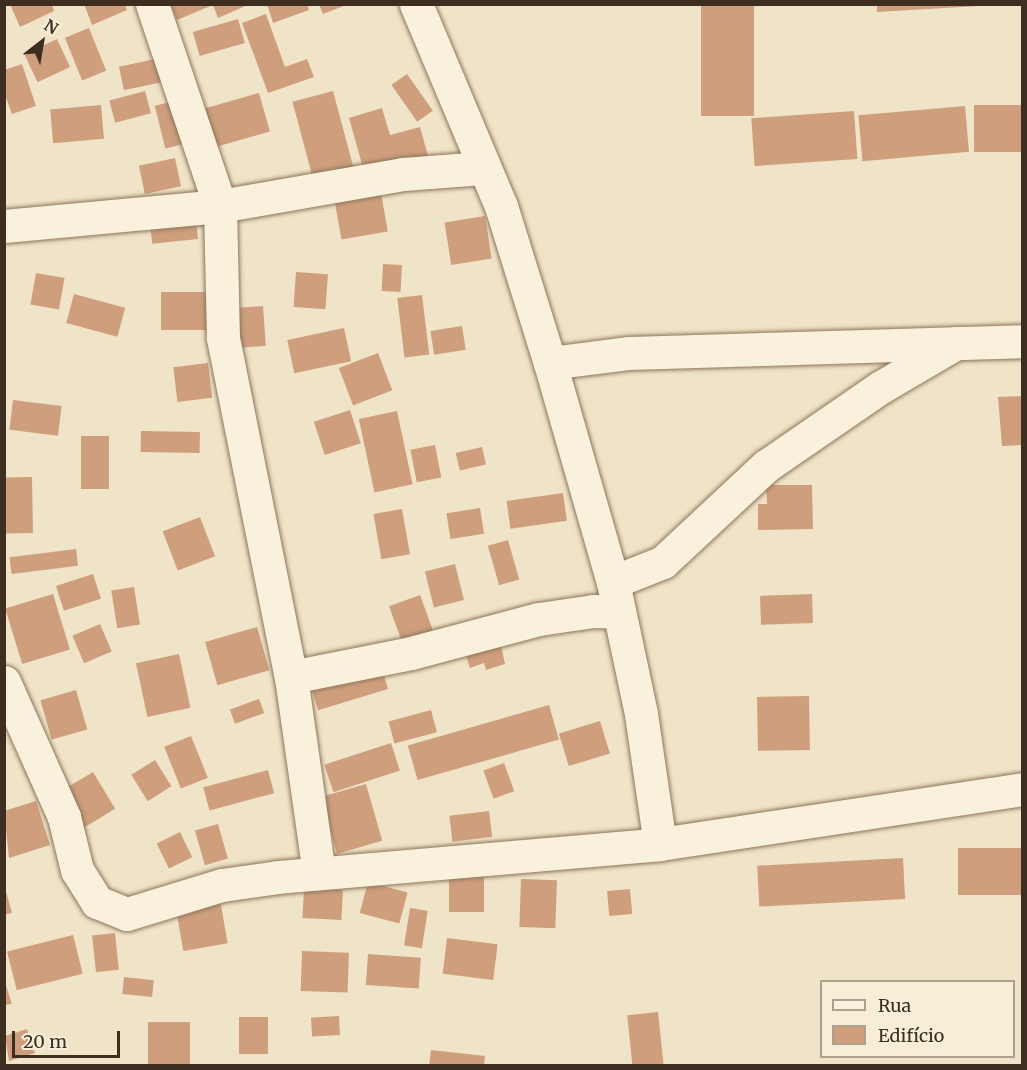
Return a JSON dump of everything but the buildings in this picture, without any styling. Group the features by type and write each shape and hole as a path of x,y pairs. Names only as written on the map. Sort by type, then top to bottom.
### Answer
{"street":[{"path":"152,4 220,206 223,338 291,677 319,873"},
{"path":"416,4 483,168 501,206 550,363 615,597 641,714 660,844"},
{"path":"4,235 5,226 220,206 402,174 483,168"},
{"path":"550,363 629,353 1023,341"},
{"path":"291,677 411,653 539,620 615,597 663,562 766,466 880,387 958,342"},
{"path":"4,682 64,817 77,870 97,902 127,914 222,885 319,873 660,844 1023,789"}]}
